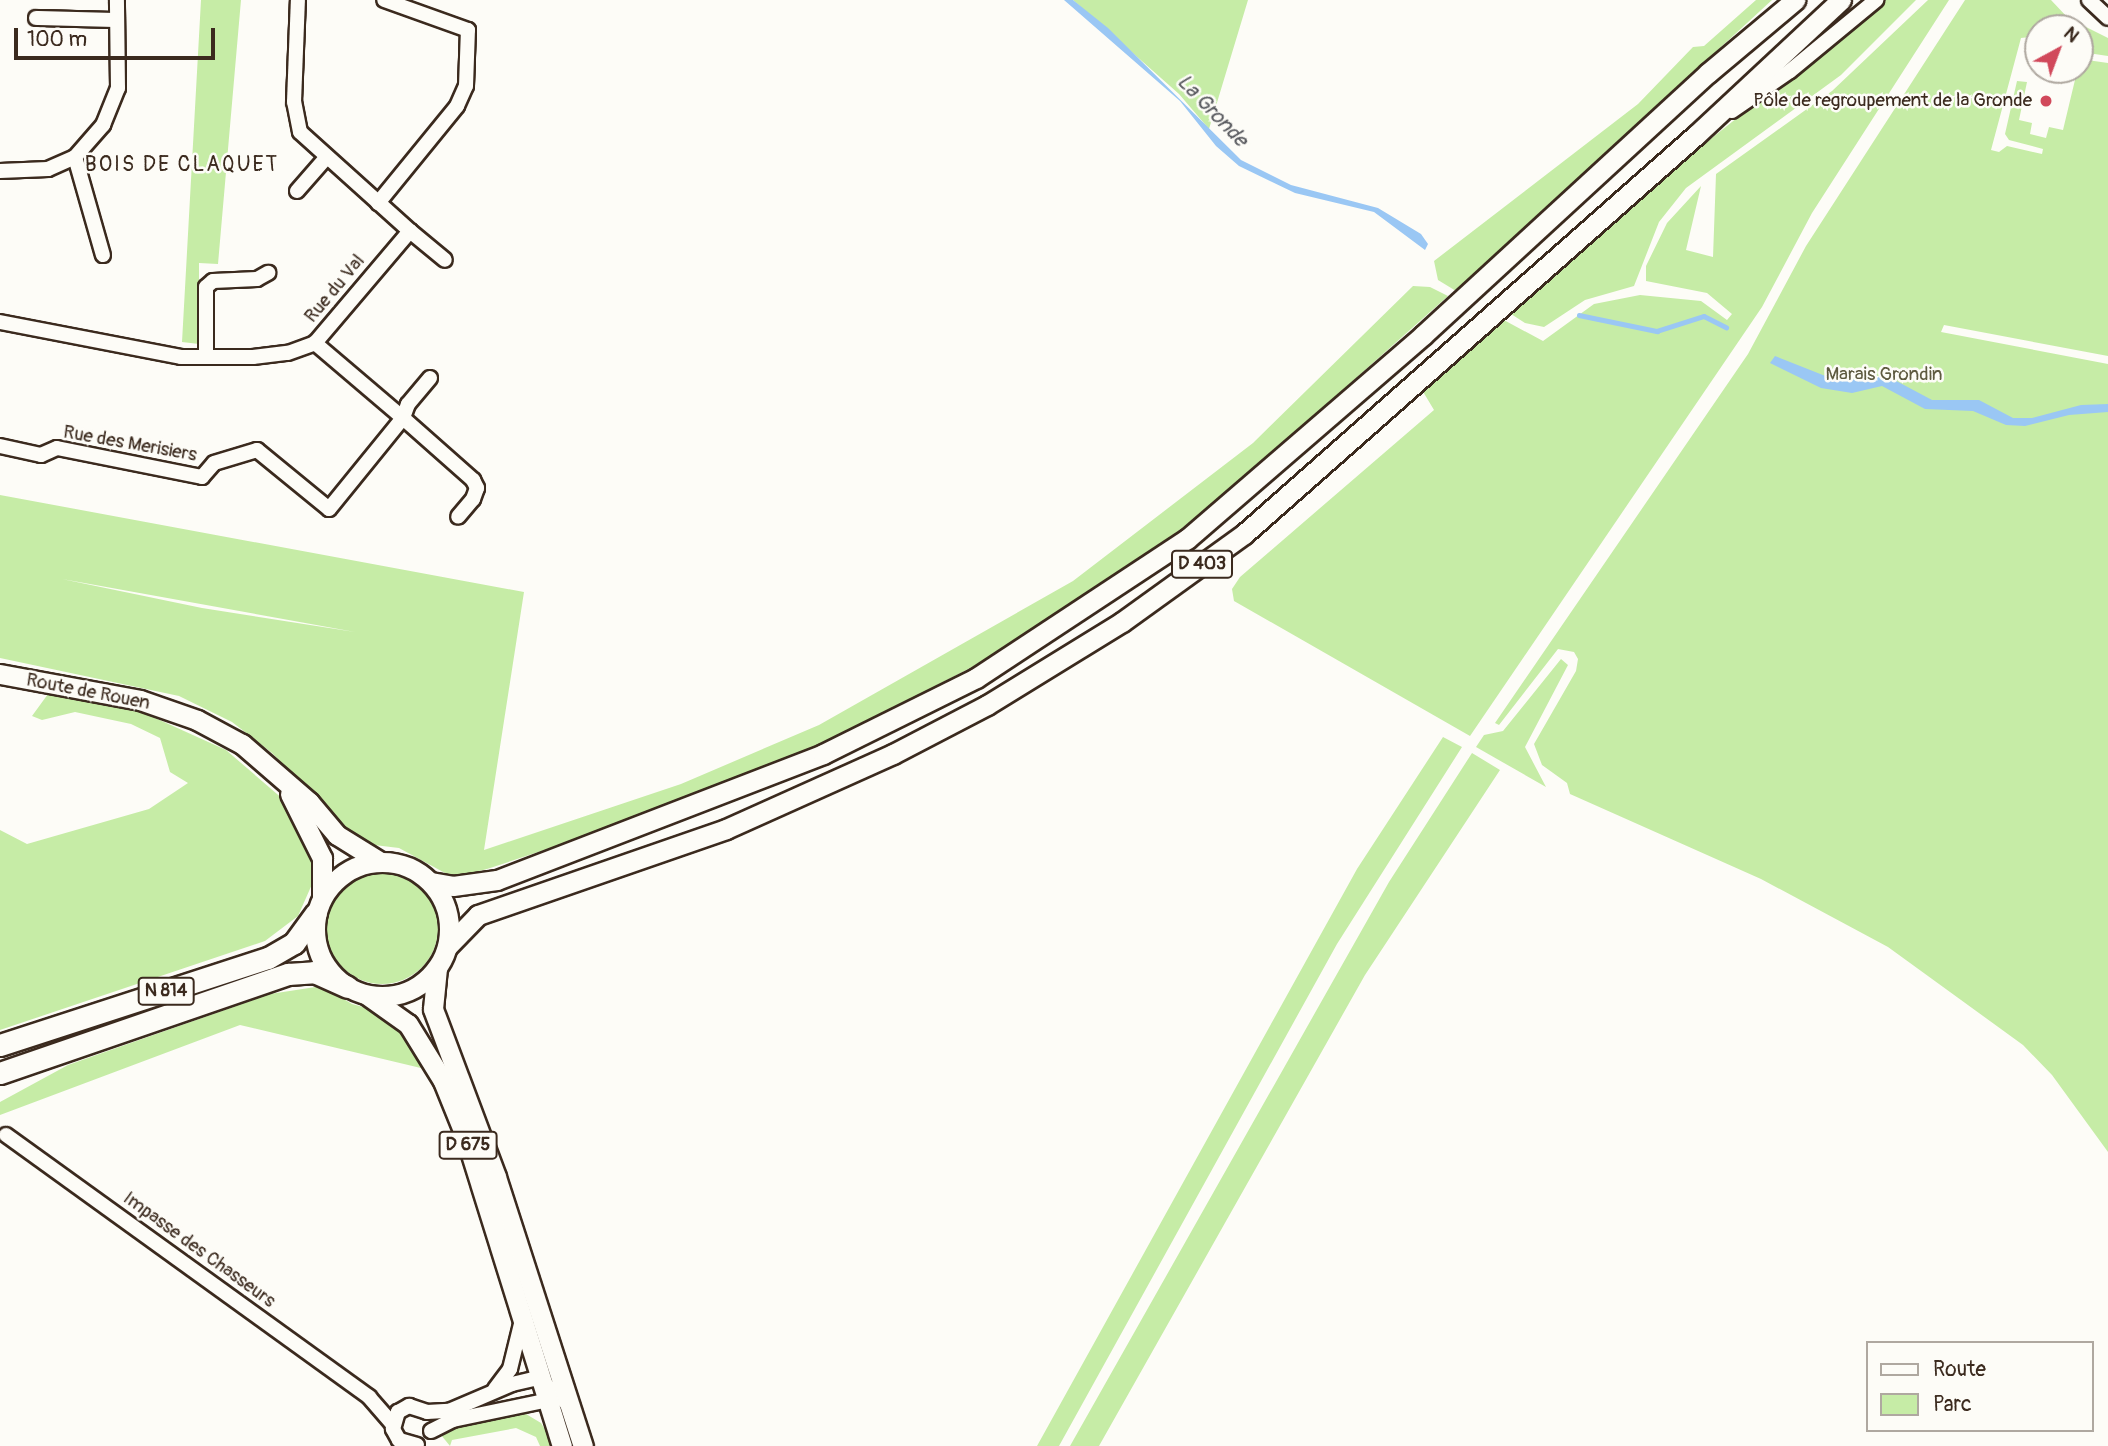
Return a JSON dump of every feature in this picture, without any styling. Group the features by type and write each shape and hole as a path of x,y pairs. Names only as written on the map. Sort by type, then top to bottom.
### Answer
{"highway":[{"name":"N 814","path":"0,1045 268,958 294,943 319,907"},
{"name":"N 814","path":"0,1073 288,974 314,972 357,991"},
{"path":"0,1090 94,1041"}],"main road":[{"path":"1709,73 1782,0"},
{"name":"D 403","path":"431,882 453,886 497,880 823,754 976,678 1187,539 1423,335 1709,73 1795,0"},
{"name":"D 403","path":"448,946 478,915 726,830 893,754 987,705 1122,622 1244,534 1696,135 1841,0"},
{"name":"Route de Rouen","path":"0,674 167,708 242,744 281,778 337,835 379,861"},
{"name":"Route de Rouen","path":"281,778 318,844 324,875 319,907"},
{"path":"379,861 408,866 431,882 446,908 448,946 437,968 407,992 357,991 320,955 319,907 340,876 379,861"},
{"name":"D 675","path":"437,968 433,1009 496,1177 562,1446"},
{"name":"D 675","path":"357,991 408,1024 443,1081 466,1138 521,1324 548,1383 568,1404 583,1446"}],"street":[{"path":"0,172 48,169 75,157 103,125 118,88 117,0"},
{"path":"298,0 294,102 299,132 325,159 445,260"},
{"path":"378,203 457,106 466,86 468,30 384,0"},
{"path":"1696,135 1790,71 1876,0"},
{"path":"2089,0 2108,18"},
{"path":"36,18 117,20"},
{"path":"75,157 103,255"},
{"path":"297,191 325,159"},
{"name":"Rue du Val","path":"0,322 181,357 288,353 315,343 410,230"},
{"path":"206,356 206,287 213,281 257,279 268,273"},
{"path":"315,343 473,480 477,488 473,499 458,517"},
{"path":"404,418 408,404 430,379"},
{"name":"Rue des Merisiers","path":"0,446 41,454 57,448 202,477 214,463 257,450 329,509 404,418"},
{"name":"Impasse des Chasseurs","path":"6,1135 369,1397 392,1423"},
{"path":"487,1395 501,1384 510,1369 521,1324"},
{"path":"548,1383 453,1420 431,1431 416,1445 398,1443 392,1423 403,1408 415,1406 427,1412 449,1411 487,1395 548,1383"},
{"name":"Impasse des Chasseurs","path":"369,1397 403,1408"},
{"path":"427,1412 431,1431"}],"green space":[{"path":"201,0 241,0 218,264 199,263 199,344 182,342"},
{"path":"1073,0 1248,0 1209,129 1179,94"},
{"path":"1756,0 1772,0 1456,291 1438,280 1434,261 1638,104 1693,47 1704,46"},
{"path":"1886,0 1916,0 1841,75 1686,188 1659,222 1634,286 1585,300 1544,327 1525,323 1508,312 1646,190"},
{"path":"1928,0 1949,0 1812,213 1762,307 1470,736 1234,601 1232,589 1240,577 1434,410 1422,390 1502,319 1543,341 1594,304 1640,295 1701,301 1727,320 1732,314 1707,293 1646,281 1646,266 1667,223 1701,186 1686,250 1713,257 1716,174 1832,91"},
{"name":"Marais Grondin","path":"1965,0 2051,0 2064,14 2024,14 2024,38 2021,38 1991,150 1999,152 2007,146 2042,154 2043,149 2009,140 2005,134 2017,81 2027,84 2019,120 2032,123 2030,134 2046,138 2049,127 2063,130 2074,84 2094,84 2094,61 2108,63 2108,356 1944,325 1941,332 2108,364 2108,1152 2052,1075 2023,1045 1888,947 1761,879 1570,794 1567,783 1542,765 1534,744 1576,671 1578,659 1574,652 1558,649 1499,725 1495,723 1748,354 1806,246"},
{"path":"2094,31 2108,38 2108,56 2094,54"},
{"path":"1413,286 1430,287 1448,296 1227,493 1159,546 999,653 810,751 665,810 459,876 445,873 399,848 366,844 354,837 272,753 232,722 179,696 0,658 0,495 524,592 484,850 681,784 819,725 1073,581 1253,443","holes":["62,579 355,632 202,608"]},
{"path":"1561,659 1568,665 1525,747 1546,787 1476,747 1484,735 1503,731"},
{"path":"48,694 142,712 226,750 284,800 311,848 317,873 298,916 265,941 0,1030 0,830 27,844 149,809 188,783 170,772 160,738 131,724 75,712 42,720 32,716"},
{"path":"1443,737 1462,747 1337,944 1059,1446 1037,1446 1357,869"},
{"path":"1472,753 1500,770 1365,975 1099,1446 1070,1446 1389,882"},
{"path":"382,872 404,876 422,888 434,906 438,928 434,950 422,968 404,980 382,984 360,980 342,968 330,950 326,928 330,906 342,888 360,876"},
{"path":"322,986 352,1004 382,1012 401,1027 425,1069 240,1025 0,1115 0,1102 68,1065 270,994"},
{"path":"526,1414 541,1423 555,1446 540,1446 536,1437 516,1428 452,1440 450,1446 441,1435 446,1428"}],"water":[{"path":"1064,0 1073,0 1108,28 1241,160 1291,185 1378,208 1421,234 1428,244 1425,250 1374,212 1295,193 1239,166 1216,146 1180,101"},
{"path":"1775,356 1838,381 1887,376 1932,400 1979,400 2013,418 2032,418 2081,405 2108,404 2108,412 2069,415 2025,426 2006,425 1973,411 1925,409 1882,386 1852,393 1821,388 1770,363"}],"waterway":[{"name":"La Gronde","path":"1579,315 1657,331 1704,316 1726,327"}],"place":[{"name":"Pôle de regroupement de la Gronde","path":"2046,101"}],"district":[{"name":"BOIS DE CLAQUET","path":"182,165"}]}
